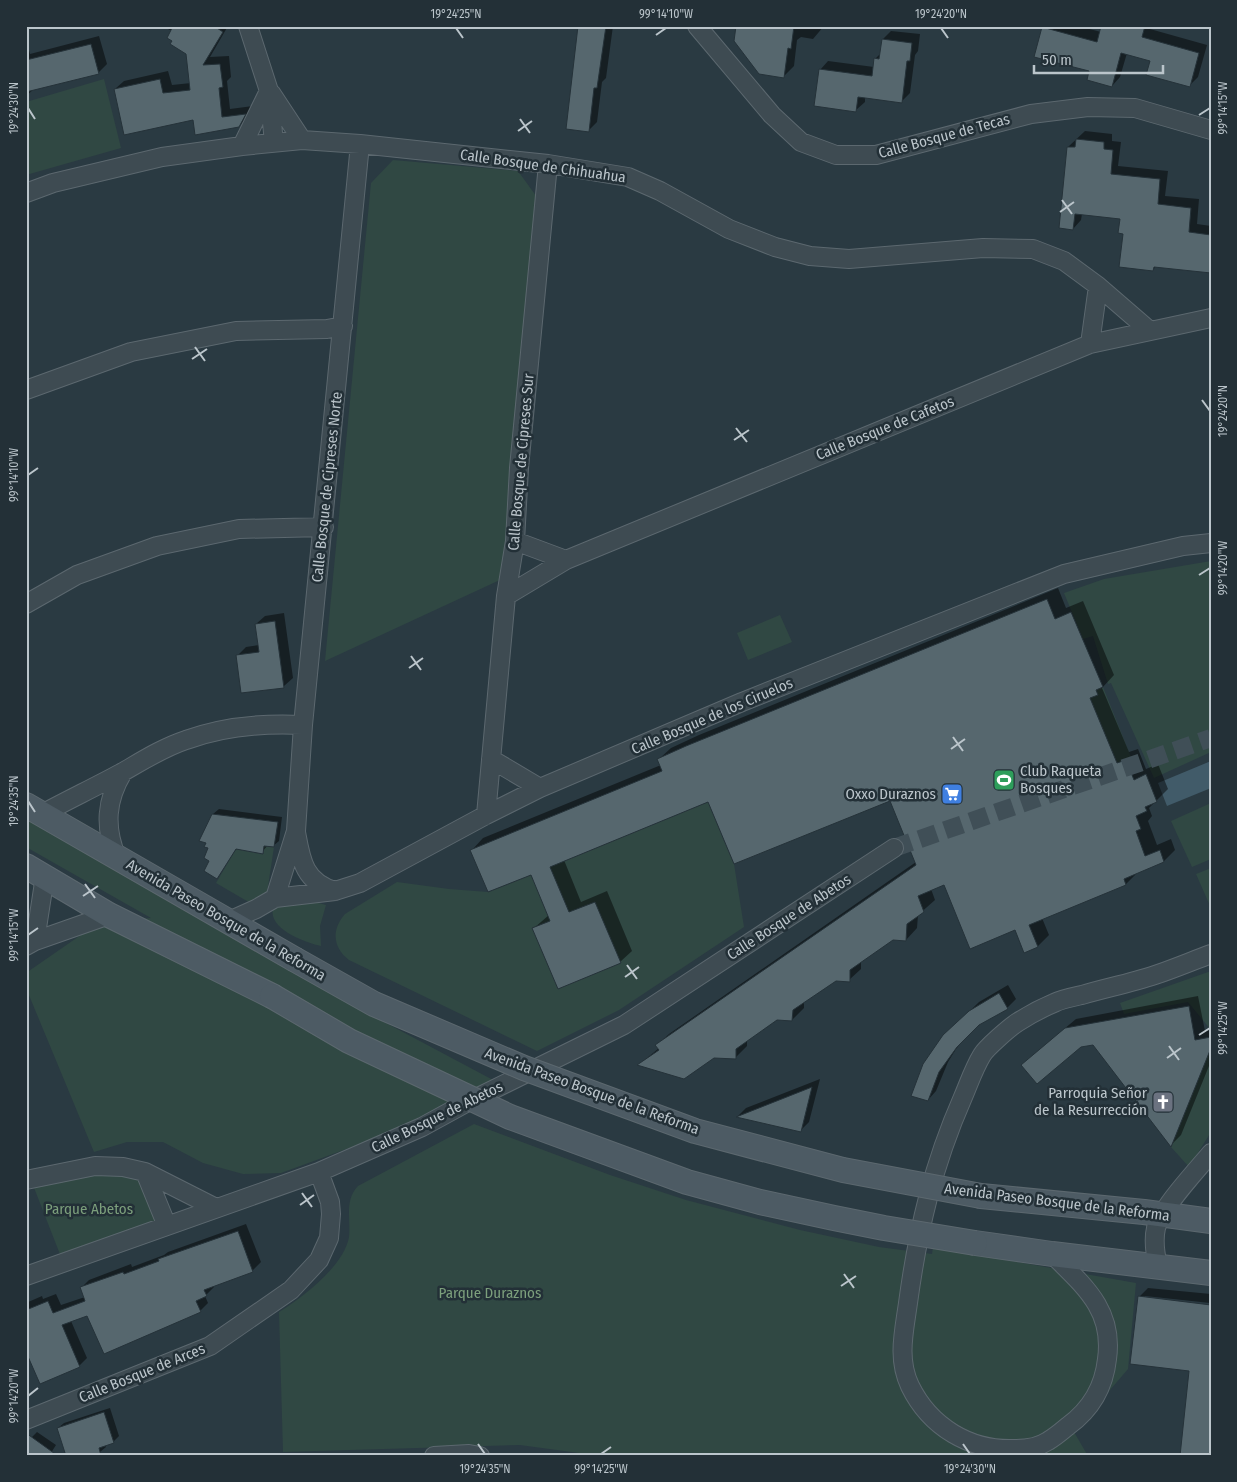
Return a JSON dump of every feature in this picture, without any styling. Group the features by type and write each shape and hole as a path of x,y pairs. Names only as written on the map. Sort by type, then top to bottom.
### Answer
{"main road":[{"name":"Avenida Paseo Bosque de la Reforma","path":"34,809 227,922 374,1004 524,1068 695,1131 843,1170 981,1196 1161,1214 1211,1221"},
{"path":"35,871 109,915 272,996 350,1040 510,1117 686,1182 760,1202 884,1228 1052,1254 1211,1273"}],"street":[{"path":"248,26 269,91 274,143"},
{"name":"Calle Bosque de Tecas","path":"697,26 772,115 801,142 836,155 876,155 1031,114 1088,107 1135,108 1211,130"},
{"path":"269,91 302,140"},
{"path":"242,146 269,91"},
{"name":"Calle Bosque de Chihuahua","path":"26,193 53,183 162,157 302,140 360,144 548,164 628,177 660,191 729,229 775,247 810,256 849,259 983,248 1033,249 1064,261 1098,286 1150,331"},
{"name":"Calle Bosque de Cipreses Norte","path":"275,898 296,831 303,724 324,527 360,144"},
{"name":"Calle Bosque de Cipreses Sur","path":"486,815 506,596 515,541 519,468 548,164"},
{"path":"1090,344 1098,286"},
{"name":"Calle Bosque de Cafetos","path":"506,596 566,560 1090,344 1211,318"},
{"path":"26,390 131,352 150,348 236,331 327,329 343,326"},
{"path":"26,604 77,575 156,546 239,529 324,527"},
{"path":"515,541 566,560"},
{"name":"Calle Bosque de los Ciruelos","path":"227,922 275,898 335,891 360,883 540,788 742,702 1064,574 1183,546 1211,543"},
{"path":"34,809 123,772 164,748 209,733 256,724 303,724"},
{"path":"491,759 540,788"},
{"path":"117,858 108,833 107,820 111,795 123,772"},
{"name":"Calle Bosque de Cipreses Norte","path":"296,831 306,870 318,884 335,891"},
{"name":"Calle Bosque de Abetos","path":"26,1276 320,1172 422,1127 464,1104 624,1025 894,848"},
{"path":"35,871 31,943 109,915"},
{"path":"1052,1254 1096,1300 1106,1328 1107,1359 1104,1374 1093,1402 1074,1422 1047,1442 1034,1447 1005,1450 976,1445 963,1440 937,1423 926,1411 909,1384 901,1353 914,1257 922,1218 952,1122 982,1054 1017,1023 1055,1002 1154,975 1211,954"},
{"path":"1158,1266 1154,1247 1156,1227 1161,1214 1211,1153"},
{"path":"26,1180 95,1166 123,1167 145,1172 216,1208"},
{"path":"145,1172 167,1226"},
{"name":"Calle Bosque de Arces","path":"26,1420 210,1346 291,1290 319,1260 330,1238 332,1214 320,1172"},
{"path":"434,1456 469,1454 480,1456"}],"green space":[{"path":"104,79 121,148 26,175 26,102"},
{"path":"393,160 518,171 539,200 502,579 325,661 371,183"},
{"path":"1211,561 1211,752 1154,778 1111,683 1108,684 1093,636 1083,639 1064,593 1104,579"},
{"path":"780,615 792,642 748,660 737,633"},
{"path":"1103,687 1131,757 1117,763 1090,698 1096,690"},
{"path":"708,802 734,864 744,927 619,1010 537,1051 349,960 337,944 337,926 345,914 397,882 488,892"},
{"path":"1211,803 1211,859 1192,867 1171,821"},
{"path":"26,812 322,989 510,1089 281,1173 243,1174 203,1163 163,1142 127,1142 94,1152 26,988 26,973 91,928 119,921 151,918 26,847"},
{"path":"264,846 274,847 267,893 252,904 216,883 236,849 263,854"},
{"path":"1211,868 1211,908 1196,874"},
{"path":"311,901 326,905 320,926 321,946 306,942 282,929 276,923 273,916 273,909 283,905"},
{"path":"1211,971 1211,1030 1188,1002 1124,1014 1120,1003"},
{"path":"1211,1048 1211,1132 1189,1167 1171,1147"},
{"name":"Parque Duraznos","path":"474,1124 610,1175 686,1200 800,1230 879,1247 932,1254 933,1247 1136,1283 1128,1369 1074,1432 1088,1456 601,1456 520,1445 283,1452 279,1312 321,1280 331,1270 346,1248 349,1237 351,1198 358,1186"},
{"name":"Parque Abetos","path":"95,1166 145,1172 167,1226 63,1262 31,1180"}],"water":[{"path":"1211,761 1211,788 1167,806 1158,783"}],"building":[{"path":"173,26 214,26 223,32 203,65 220,64 223,87 219,88 222,117 246,114 239,127 195,135 193,120 124,135 114,89 160,79 163,93 190,90 186,54 170,44 172,41 167,38"},
{"path":"578,26 606,26 597,88 594,88 589,132 566,129"},
{"path":"736,26 794,26 791,49 788,48 784,78 759,74 734,41"},
{"path":"1101,26 1145,26 1142,37 1199,53 1190,87 1146,75 1150,61 1121,53 1112,87 1087,80 1089,71 1034,57 1042,27 1097,42"},
{"path":"882,39 912,43 910,61 907,61 902,103 858,97 856,112 814,106 819,69 872,76 874,58 879,59"},
{"path":"91,44 99,74 26,92 26,60"},
{"path":"1076,139 1104,142 1104,149 1113,150 1111,174 1160,179 1158,204 1191,208 1189,232 1211,235 1211,273 1154,267 1153,271 1119,267 1123,234 1118,233 1120,219 1075,214 1073,230 1059,228 1067,147 1075,147"},
{"path":"1047,599 1055,619 1071,612 1103,687 1096,690 1098,695 1090,698 1117,763 1126,760 1134,780 1146,774 1157,802 1145,807 1147,811 1136,816 1141,829 1136,831 1145,856 1160,850 1164,862 1124,879 1126,885 1029,925 1038,947 1024,953 1015,930 970,949 944,885 918,896 924,912 907,924 906,941 893,940 850,970 850,982 836,981 793,1010 792,1021 777,1020 736,1049 736,1059 714,1058 684,1079 637,1065 659,1050 655,1045 916,865 890,801 734,864 708,802 550,867 569,912 595,902 621,963 558,989 532,928 550,921 531,875 488,892 470,850 662,771 657,759 686,746"},
{"path":"275,621 284,688 241,693 236,655 259,652 255,624"},
{"path":"212,814 278,822 274,847 264,846 263,854 236,849 217,879 204,871 209,861 204,858 208,848 204,847 206,843 199,841"},
{"path":"999,993 1008,1009 979,1025 957,1047 939,1072 928,1101 911,1096 923,1064 943,1035 969,1011"},
{"path":"1189,1006 1195,1040 1211,1037 1211,1048 1171,1147 1093,1045 1081,1047 1037,1084 1021,1065 1065,1028"},
{"path":"812,1087 801,1132 736,1117"},
{"path":"238,1231 253,1272 204,1290 207,1296 196,1301 201,1312 104,1354 87,1316 62,1325 80,1367 40,1384 26,1352 26,1310 48,1301 53,1313 85,1301 80,1287 123,1272 124,1274 159,1261 158,1259"},
{"path":"1138,1296 1211,1305 1211,1456 1180,1456 1189,1371 1130,1364"},
{"path":"104,1412 114,1443 99,1448 101,1456 66,1456 57,1428"},
{"path":"26,1433 58,1456 26,1456"}],"tunnel":[{"path":"894,848 1211,738"}],"place":[{"name":"Club Raqueta Bosques","path":"1004,780"},
{"name":"Oxxo Duraznos","path":"952,794"},
{"name":"Parroquia Señor de la Resurrección","path":"1163,1102"}]}
